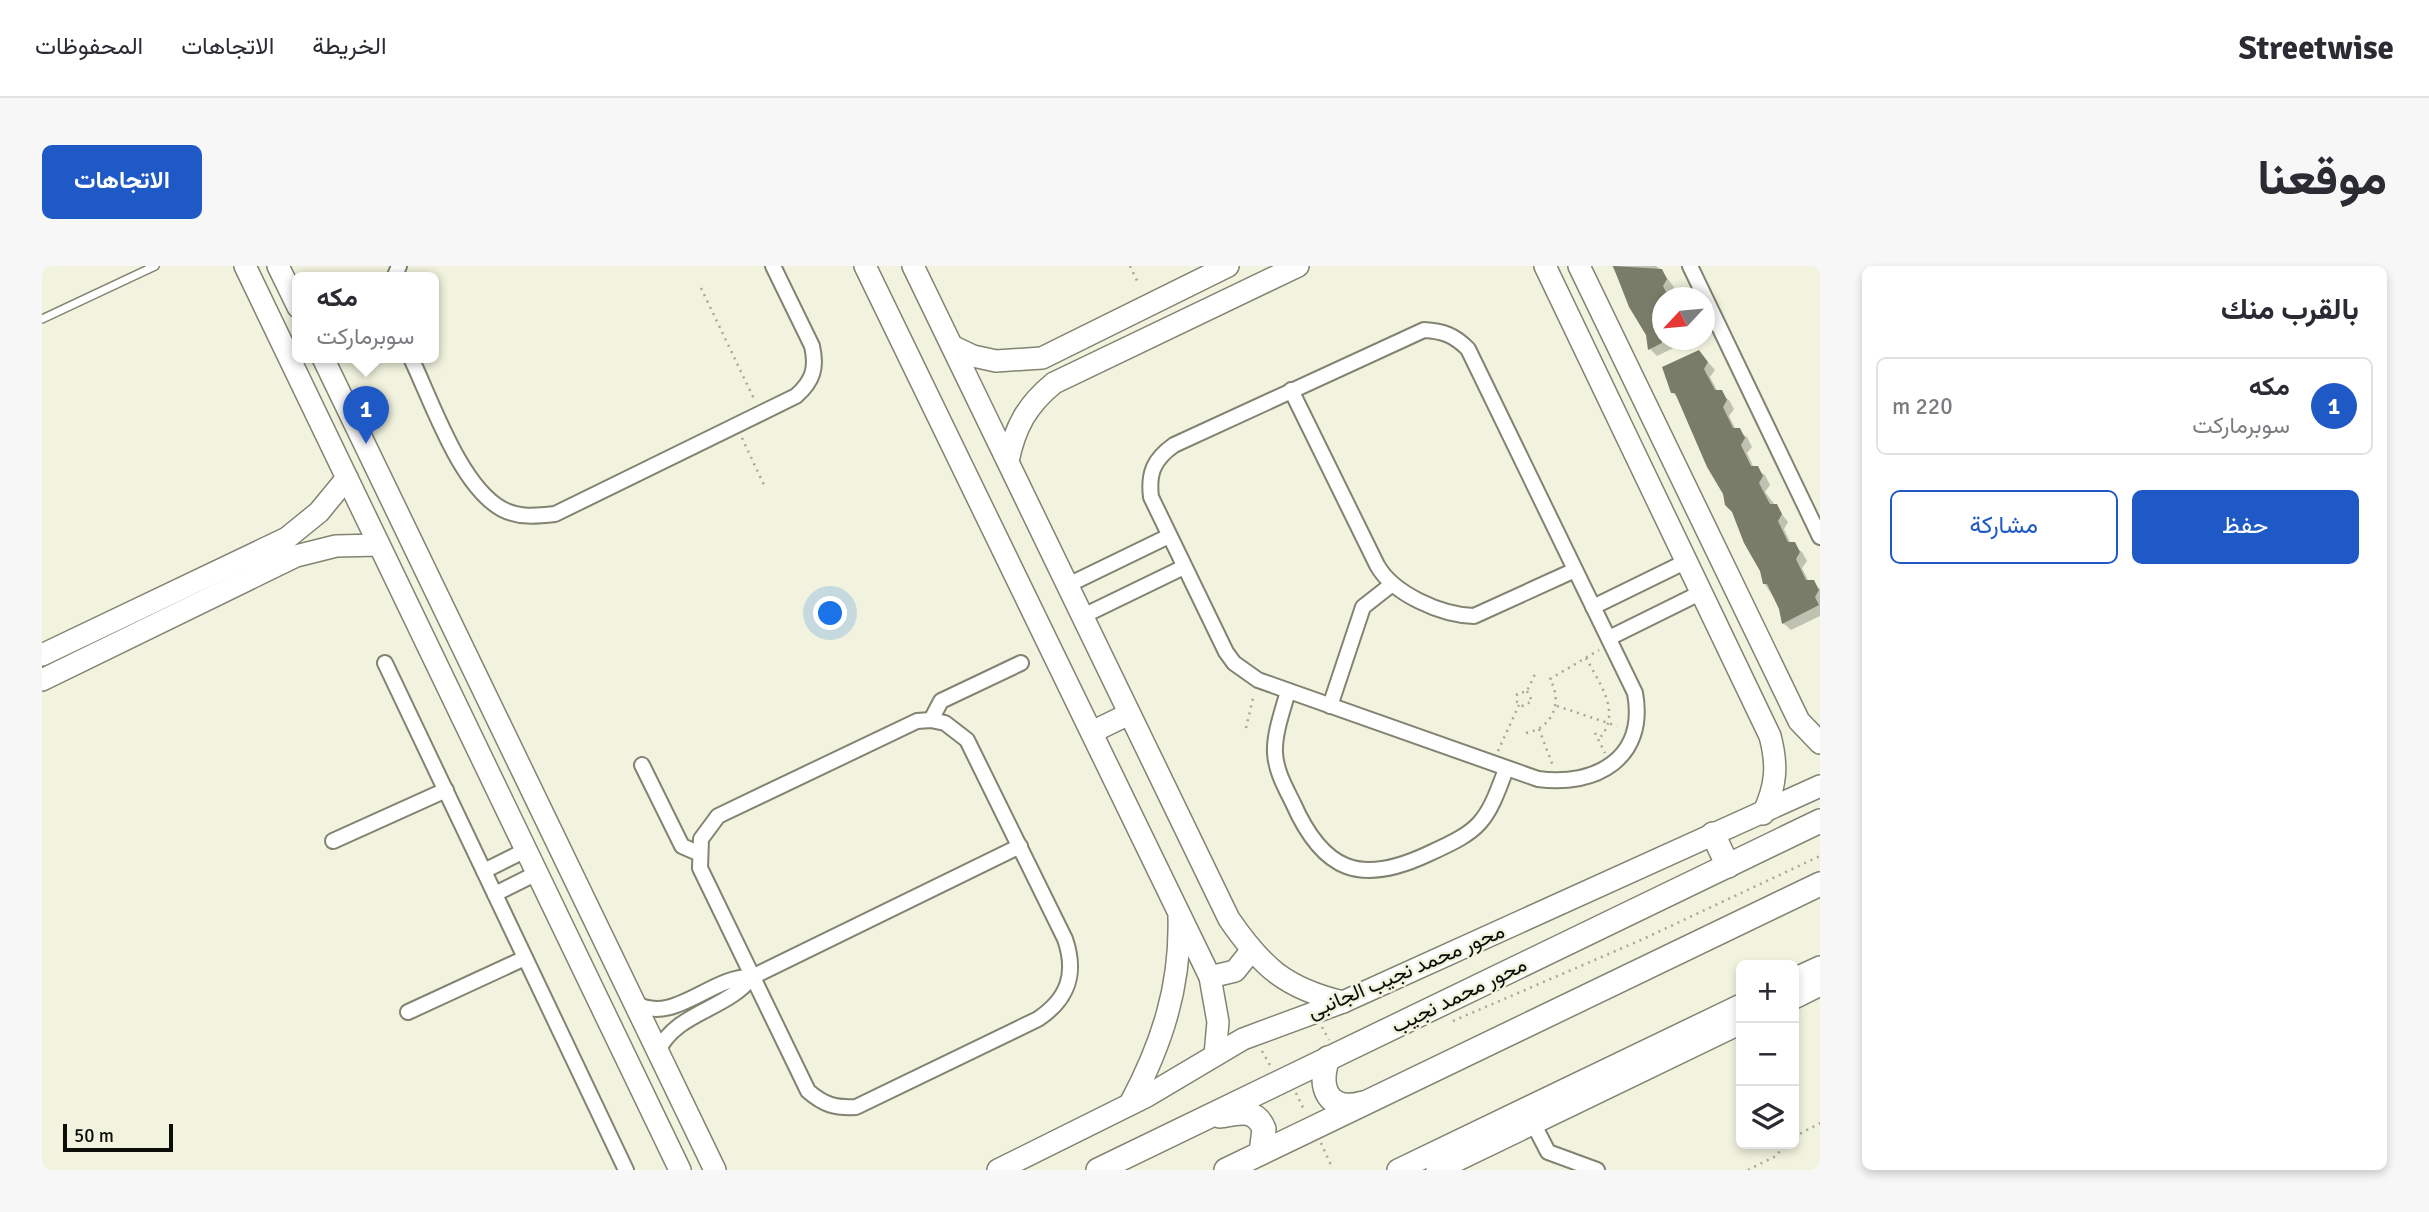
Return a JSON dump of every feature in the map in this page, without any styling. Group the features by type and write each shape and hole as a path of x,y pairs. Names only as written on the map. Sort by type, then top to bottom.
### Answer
{"main road":[{"name":"محور محمد نجيب","path":"1098,1170 1820,821"},
{"path":"1713,834 1727,866"},
{"path":"1226,1170 1820,884"},
{"path":"1332,1056 1323,1085 1329,1096 1339,1104 1351,1106 1377,1098"},
{"path":"1203,1119 1245,1112 1254,1115 1264,1129 1261,1153"}],"street":[{"path":"245,266 680,1170"},
{"path":"278,266 292,295"},
{"path":"413,363 467,476 483,497 505,511 530,517 555,514 796,396 807,387 814,374 815,360 773,266"},
{"path":"865,266 1179,908 1210,977 1218,1023 1215,1055"},
{"path":"914,266 1229,919 1251,951 1279,977 1311,995 1343,1002"},
{"path":"952,346 973,356 996,361 1042,358 1228,266"},
{"path":"1008,461 1012,438 1022,416 1036,397 1054,383 1298,266"},
{"path":"1545,266 1770,736 1777,762 1773,790 1763,814"},
{"path":"1579,266 1799,721 1820,743"},
{"path":"1690,266 1820,537"},
{"path":"1424,330 1441,330 1456,337 1468,349 1635,693 1638,709 1631,740 1612,765 1587,778 1559,782 1499,766 1258,680 1234,663 1226,652 1151,497 1149,482 1152,467 1161,454 1174,445 1291,390 1424,330"},
{"path":"325,363 715,1170"},
{"path":"1291,390 1377,565 1391,585 1401,592 1451,611 1474,616 1576,570"},
{"path":"42,655 287,538 319,512 347,478"},
{"path":"1068,585 1169,536"},
{"path":"42,680 296,556 336,546 379,545"},
{"path":"1594,607 1687,561"},
{"path":"1083,617 1184,566"},
{"path":"1330,706 1363,607 1391,585"},
{"path":"1610,640 1702,592"},
{"path":"385,663 626,1170"},
{"path":"931,720 934,709 941,701 1021,663"},
{"path":"1288,691 1276,740 1279,773 1312,841 1339,864 1356,870 1391,870 1474,831 1492,808 1499,766"},
{"path":"1092,732 1129,714"},
{"path":"931,720 951,727 967,740 1071,957 1071,976 1065,994 1054,1009 1026,1025 856,1107 838,1108 821,1103 808,1091 700,868 698,853 708,826 718,816 917,721 931,720"},
{"path":"485,765 513,751"},
{"path":"642,765 682,846 698,853"},
{"name":"محور محمد نجيب الجانبى","path":"998,1170 1130,1104 1253,1035 1343,1002 1820,786"},
{"path":"333,841 446,790"},
{"path":"657,1051 673,1029 733,996 752,977 1020,846"},
{"path":"484,871 526,850"},
{"path":"495,894 537,873"},
{"path":"1130,1104 1151,1066 1173,1000 1179,954 1179,908"},
{"path":"1210,977 1235,971 1251,951"},
{"path":"408,1012 525,958"},
{"path":"1799,977 1820,967"},
{"path":"635,1003 650,1010 664,1009 728,979 752,977"},
{"path":"1799,996 1820,985"},
{"path":"1437,1170 1529,1115 1736,1007"},
{"path":"1398,1170 1736,1025"},
{"path":"1529,1115 1548,1152 1597,1170"}],"lane":[{"path":"42,319 155,266"}],"path":[{"path":"1130,266 1139,285"},
{"path":"701,288 761,413"},
{"path":"736,426 764,485"},
{"path":"1525,733 1539,729 1553,715 1557,696 1550,679 1610,640"},
{"path":"1586,657 1609,702 1609,723 1598,740"},
{"path":"1499,766 1519,705 1517,694 1527,691 1536,672"},
{"path":"1246,728 1258,680"},
{"path":"1519,705 1527,706 1532,701 1527,691"},
{"path":"1556,705 1617,726"},
{"path":"1539,729 1559,782"},
{"path":"1595,733 1612,765"},
{"path":"1453,1021 1642,940 1820,856"},
{"path":"1315,1012 1332,1056"},
{"path":"1253,1035 1279,1082"},
{"path":"1799,1134 1820,1123"},
{"path":"1748,1170 1776,1156 1781,1149"}],"building":[{"path":"1613,266 1662,269 1667,279 1664,287 1652,287 1652,348 1648,350 1646,335 1629,307"},
{"path":"1699,350 1708,362 1704,369 1715,390 1722,390 1727,400 1723,407 1733,428 1740,428 1745,438 1741,445 1751,466 1758,466 1763,476 1759,483 1770,504 1777,504 1782,514 1778,521 1788,542 1795,542 1800,552 1796,559 1806,580 1814,580 1819,590 1815,597 1819,605 1782,624 1779,609 1767,584 1763,584 1760,571 1744,543 1732,512 1725,505 1723,494 1707,467 1675,393 1671,393 1662,367"}],"place":[{"name":"مكه","path":"366,444"}]}
